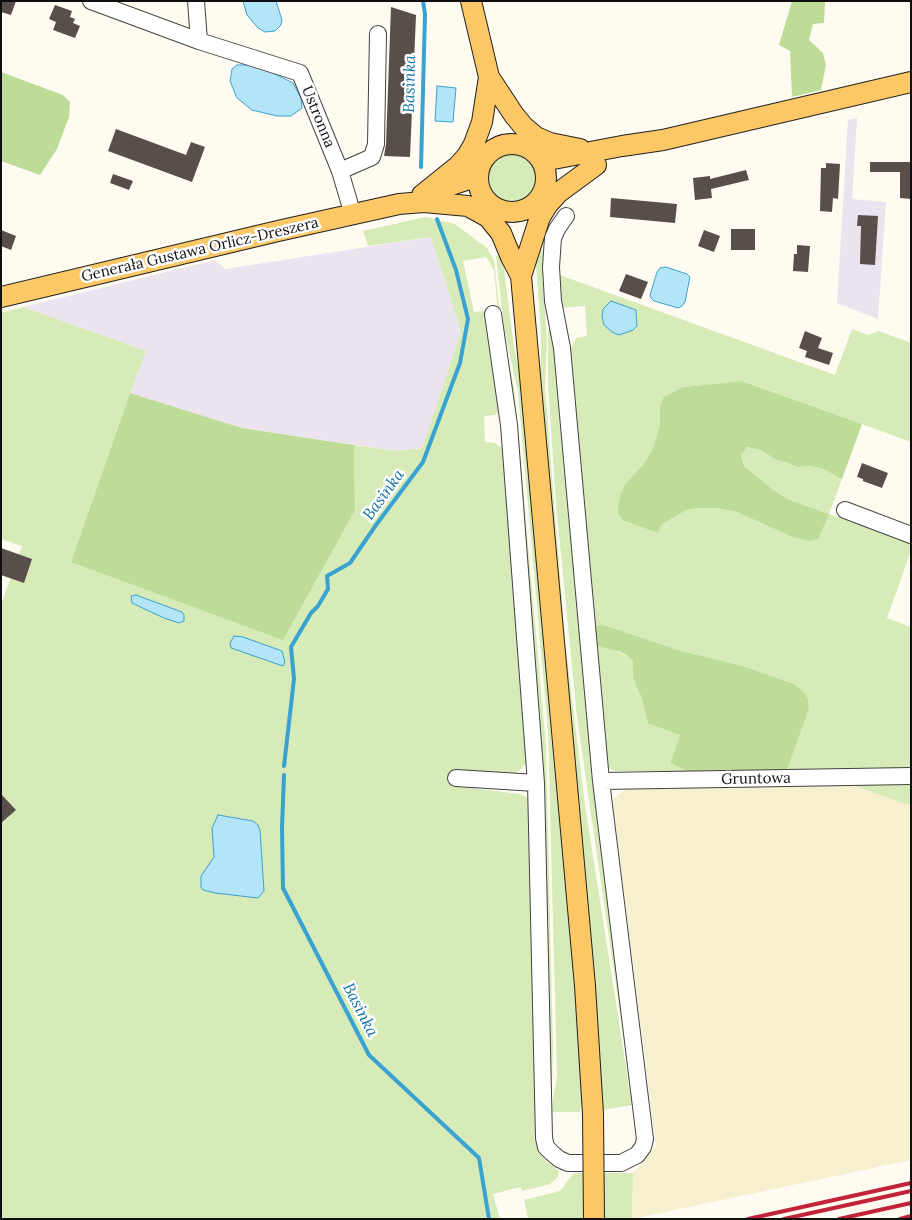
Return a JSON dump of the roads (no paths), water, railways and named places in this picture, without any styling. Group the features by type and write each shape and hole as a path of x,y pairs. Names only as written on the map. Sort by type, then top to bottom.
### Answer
{"main road":[{"path":"472,1 491,85 510,132 520,146"},
{"path":"541,160 625,158 663,140 911,82"},
{"path":"491,85 491,145 478,176 480,188 491,204 506,216 520,263"},
{"path":"491,85 524,127 536,137 595,159"},
{"path":"423,198 467,156 474,144 482,122 491,85"},
{"path":"486,156 502,146 511,144 520,146 528,148 541,160 545,170 544,192 527,214 520,263 586,986 593,1114 594,1219"},
{"path":"546,181 553,176 595,159"},
{"path":"520,263 540,217 548,204 595,159"},
{"name":"Generała Gustawa Orlicz-Dreszera","path":"1,297 423,198 478,176"},
{"path":"423,198 468,206 488,217 501,233 520,263"},
{"name":"Generała Gustawa Orlicz-Dreszera","path":"423,198 479,198 491,204"},
{"path":"491,204 514,212 530,208"}],"street":[{"path":"91,1 199,41 196,1"},
{"path":"340,171 372,157 376,144 378,34"},
{"name":"Ustronna","path":"199,41 300,73 340,171 353,215"},
{"path":"492,314 508,425 536,783 544,1138 546,1147 559,1160 568,1164 621,1163 637,1155 645,1139 601,781 562,348 553,301 551,267 553,238 557,228 566,216"},
{"path":"845,510 911,535"},
{"name":"Gruntowa","path":"601,781 911,776"},
{"path":"456,778 536,783"}],"water":[{"path":"243,1 276,1 282,20 281,25 275,31 265,32 258,28 247,15"},
{"path":"237,65 257,65 293,83 301,98 302,108 291,116 277,116 252,110 237,98 230,81 232,69"},
{"path":"437,86 456,88 453,122 435,121"},
{"path":"666,267 687,274 690,277 685,302 678,308 654,301 650,295 657,272 660,268"},
{"path":"611,301 636,310 637,326 633,330 619,335 604,325 603,309"},
{"path":"136,595 182,612 184,621 179,623 164,618 132,603 131,596"},
{"path":"234,636 243,637 282,651 285,662 283,666 231,648 230,643"},
{"path":"218,815 253,821 258,825 260,830 264,891 258,898 215,893 203,890 201,887 201,876 214,857 212,828"}],"waterway":[{"name":"Basinka","path":"421,167 425,14 423,1"},
{"name":"Basinka","path":"284,766 294,679 291,647 328,589 327,576 350,563 423,462 460,363 468,319 456,270 437,219"},
{"name":"Basinka","path":"284,775 282,828 283,888 369,1055 479,1158 489,1219"}],"railway":[{"path":"748,1219 911,1183"},
{"path":"784,1219 911,1191"},
{"path":"839,1219 911,1203"},
{"path":"900,1219 911,1216"}]}
